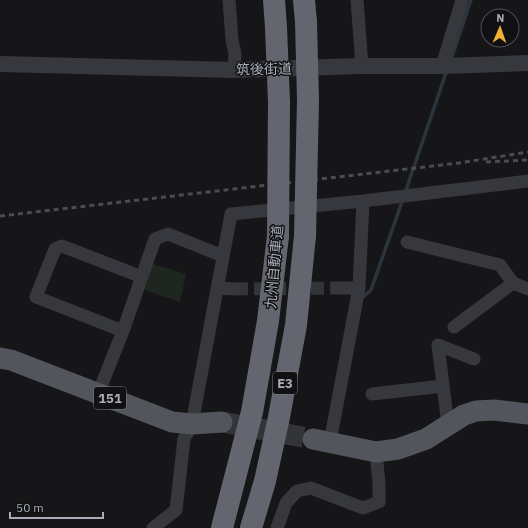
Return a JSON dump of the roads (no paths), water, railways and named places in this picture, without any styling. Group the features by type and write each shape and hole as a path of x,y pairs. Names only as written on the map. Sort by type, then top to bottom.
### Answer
{"highway":[{"name":"九州自動車道","path":"222,528 252,412 268,322 278,236 279,102 274,0"},
{"name":"九州自動車道","path":"251,528 264,481 280,409 296,324 305,236 308,100 304,0"}],"main road":[{"name":"151","path":"0,358 11,360 172,422 192,424 222,422"},
{"path":"321,440 376,452 398,449 426,439 464,415 476,411 494,410 528,414"}],"street":[{"path":"229,0 232,40 235,54 234,70"},
{"path":"357,0 362,66"},
{"path":"446,66 462,0"},
{"name":"筑後街道","path":"0,64 234,70 528,63"},
{"path":"153,528 176,510 184,439 192,424 231,214 363,201 528,181"},
{"path":"321,440 359,288 363,201"},
{"path":"98,394 123,331 155,239 168,234 223,256"},
{"path":"407,242 500,265 513,283 528,289"},
{"path":"123,331 36,297 55,249 62,246 142,277"},
{"path":"454,327 513,283"},
{"path":"217,288 235,289"},
{"path":"337,288 359,288"},
{"path":"448,425 438,345 474,359"},
{"path":"372,394 443,386"},
{"path":"277,528 286,503 297,491 311,488 363,508 379,502 376,452"}],"waterway":[{"path":"452,57 471,0"},
{"path":"405,193 447,70"},
{"path":"362,298 371,290 403,199"}],"tunnel":[{"path":"235,289 337,288"},
{"path":"222,422 313,439"}],"railway":[{"path":"0,216 459,163 528,152"},
{"path":"486,162 528,160"}]}
